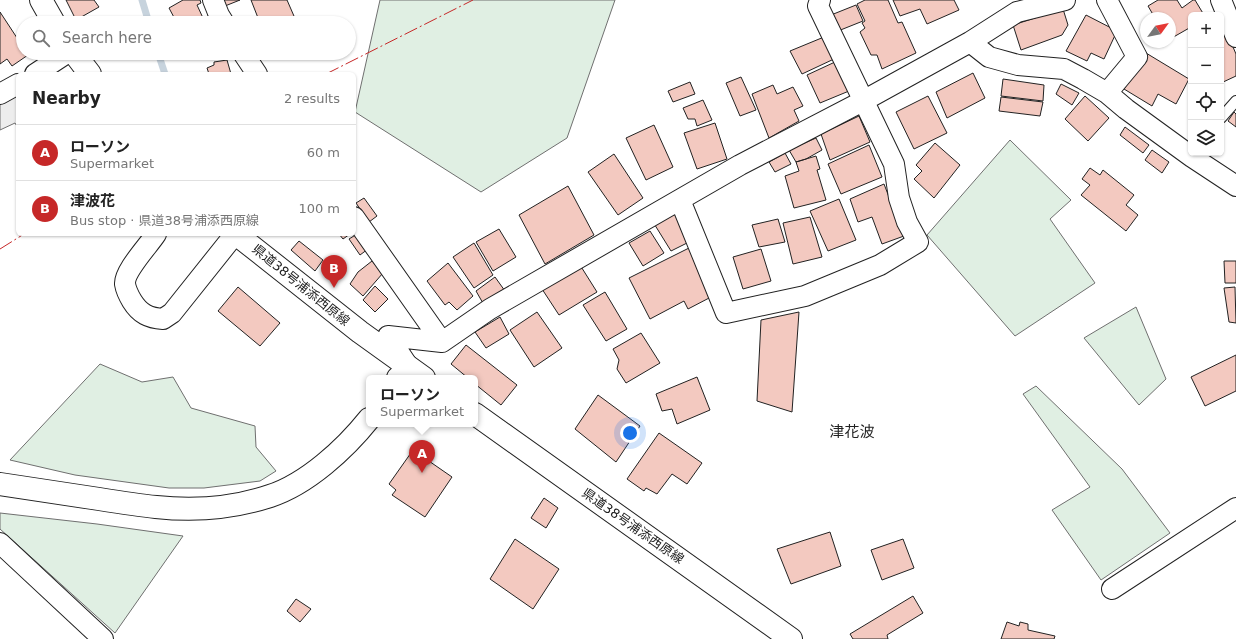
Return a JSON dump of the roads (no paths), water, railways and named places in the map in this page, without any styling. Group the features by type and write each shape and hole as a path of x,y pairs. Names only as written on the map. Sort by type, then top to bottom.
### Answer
{"main road":[{"path":"41,0 50,16"},
{"path":"79,60 88,72"},
{"name":"県道38号浦添西原線","path":"239,236 360,332 410,375"},
{"name":"県道38号浦添西原線","path":"478,416 791,639"},
{"path":"0,484 156,507 207,508 239,504 270,496 296,484 339,452 356,436 366,423"}],"street":[{"path":"213,0 220,16"},
{"path":"680,200 726,313 805,296 880,265 918,242 907,222 898,198 894,164 818,6 820,0"},
{"path":"410,375 388,336 442,342 490,309 740,165 863,101 970,42 1017,12 1065,0"},
{"path":"1107,0 1136,57 1107,93"},
{"path":"1221,0 1236,37"},
{"path":"970,42 989,57 1018,65 1064,69 1107,93 1126,109 1188,152"},
{"path":"38,72 56,60"},
{"path":"248,60 256,72"},
{"path":"0,94 16,85"},
{"path":"1194,156 1236,186"},
{"path":"356,220 442,342"},
{"path":"155,236 128,272 125,283 129,296 138,310 153,318 163,319 172,313 234,236"},
{"path":"1112,589 1236,508"},
{"path":"0,543 103,639"}],"lane":[{"path":"1224,115 1236,102"}],"waterway":[{"path":"142,0 147,16"},
{"path":"160,60 164,72"}],"place":[{"name":"津波花","path":"334,288"},
{"name":"ローソン","path":"422,473"}],"district":[{"name":"津花波","path":"852,432"}]}
